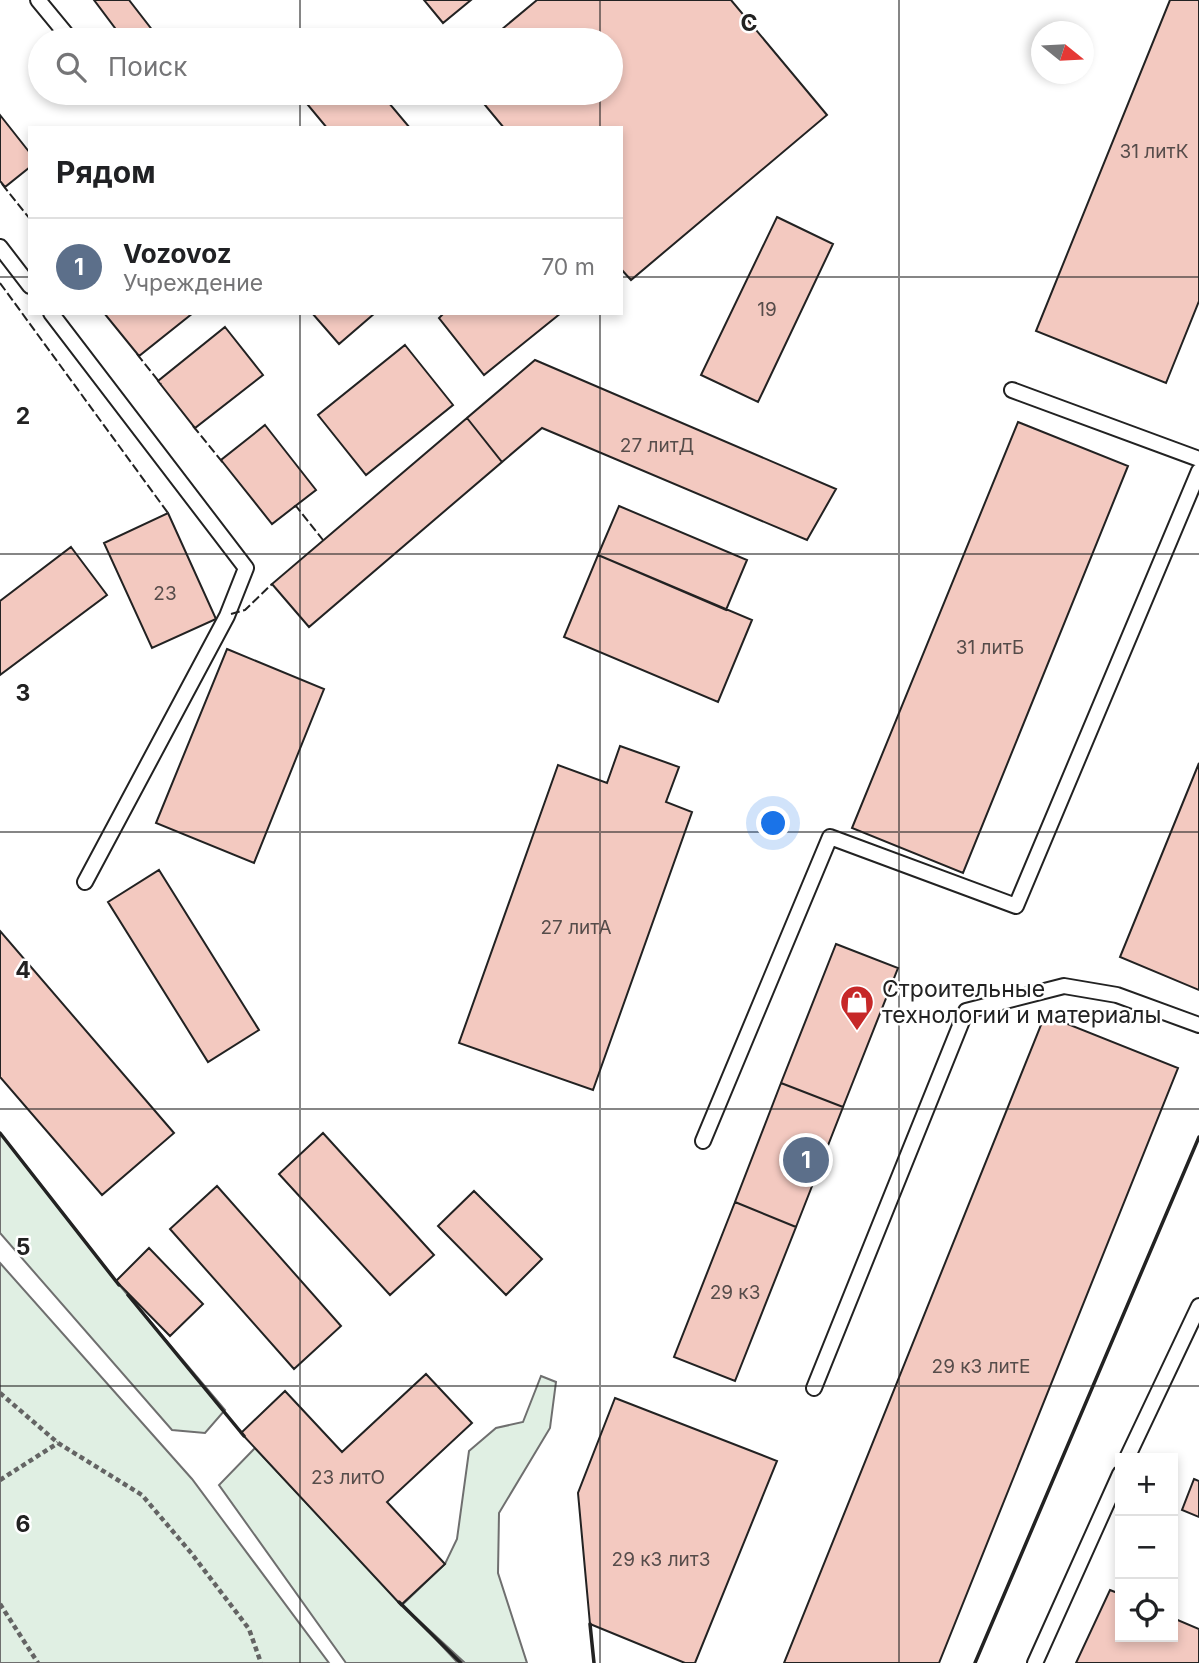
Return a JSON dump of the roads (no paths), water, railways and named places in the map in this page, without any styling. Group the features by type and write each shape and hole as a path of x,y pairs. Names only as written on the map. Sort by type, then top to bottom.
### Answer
{"lane":[{"path":"38,0 61,28"},
{"path":"0,247 28,283"},
{"path":"53,315 246,568 227,616 85,882"},
{"path":"1012,390 1199,459"},
{"path":"703,1141 831,837 1016,906 1199,471"},
{"path":"814,1388 966,1011 1064,986 1117,995 1199,1025"},
{"path":"1130,1453 1199,1306"},
{"path":"1035,1663 1115,1485"}],"place":[{"name":"Строительные технологии и материалы","path":"857,1032"},
{"name":"Vozovoz","path":"806,1160"}]}
